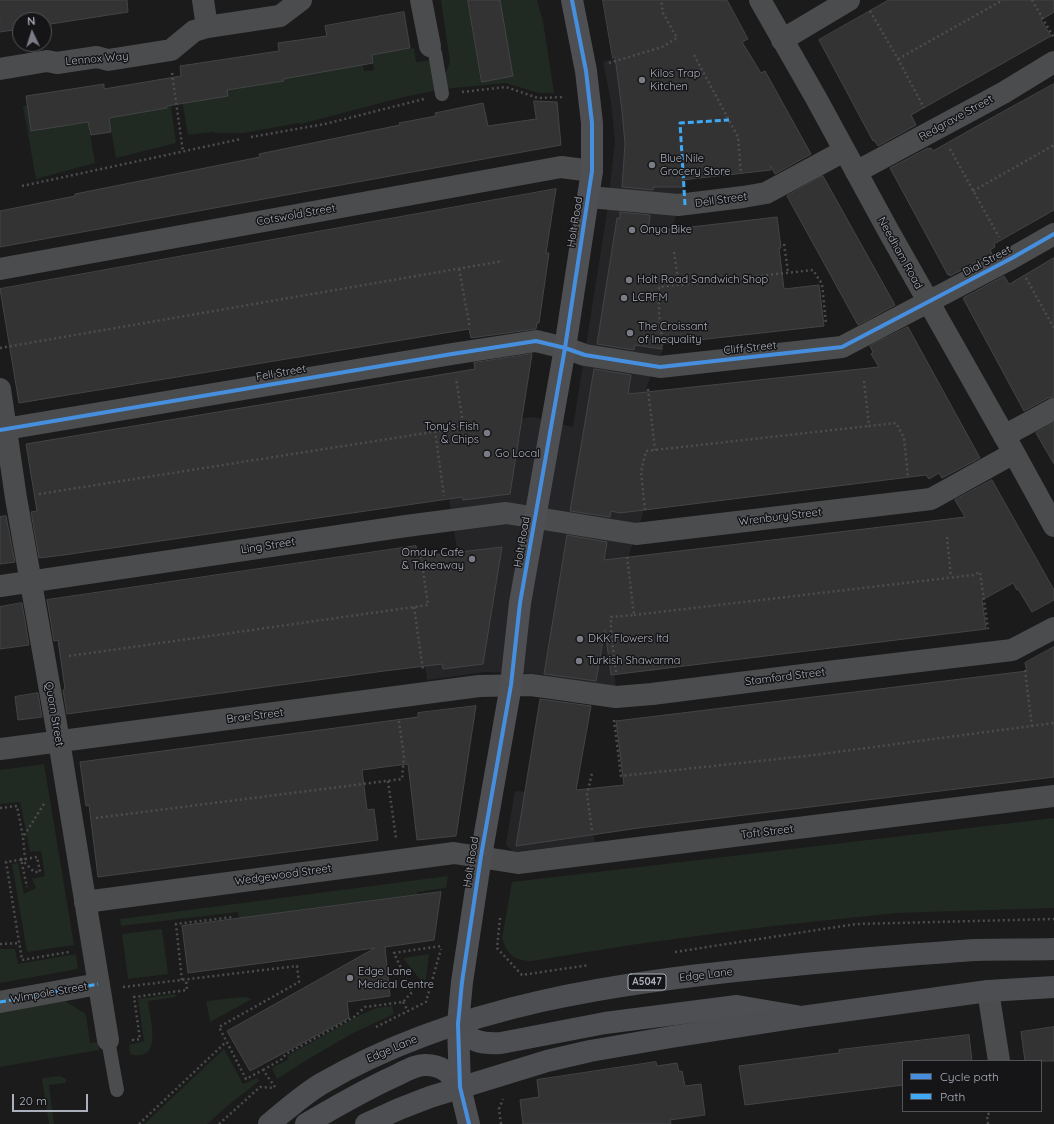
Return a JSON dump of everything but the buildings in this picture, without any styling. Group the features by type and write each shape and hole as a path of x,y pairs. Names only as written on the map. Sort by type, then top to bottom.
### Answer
{"highway":[{"name":"Edge Lane","path":"269,1124 289,1107 320,1085 363,1062 400,1045 458,1024 502,1011 560,998 637,984 725,972 850,959 975,950 1054,949"},
{"path":"366,1124 399,1109 460,1087 547,1061 590,1051 800,1017 988,991 1054,987"}],"main road":[{"name":"Holt Road","path":"460,1087 458,1024 462,982 481,856 511,685 517,618 536,518 565,348 592,171 592,123 589,93 572,0"},
{"path":"458,1024 468,1038 488,1043 501,1043 605,1023 737,1006 800,1017"},
{"path":"306,1124 344,1101 411,1068 424,1064 437,1066 447,1071 454,1077 460,1087 469,1124"}],"street":[{"path":"203,0 207,27"},
{"name":"Lennox Way","path":"0,69 47,61 57,63 97,57 108,60 171,50 194,31 207,27 280,16 301,0"},
{"path":"421,0 430,46"},
{"name":"Needham Road","path":"760,0 1054,526"},
{"path":"782,40 850,0"},
{"name":"Redgrave Street","path":"856,172 1003,93 1054,62"},
{"name":"Dell Street","path":"588,198 685,205 766,193 844,151"},
{"name":"Cotswold Street","path":"0,269 561,167 592,171"},
{"name":"Dial Street","path":"928,302 1054,234"},
{"name":"Cliff Street","path":"565,348 585,355 659,366 842,347 928,302"},
{"name":"Fell Street","path":"3,429 536,341 565,348"},
{"name":"Quorn Street","path":"0,389 3,429 59,741 108,1040"},
{"name":"Wrenbury Street","path":"536,518 640,533 931,499 1009,444 1054,409"},
{"name":"Ling Street","path":"0,586 416,524 506,513 536,518"},
{"name":"Stamford Street","path":"511,685 531,684 615,697 652,694 1012,650 1054,628"},
{"name":"Brae Street","path":"0,749 479,686 511,685"},
{"name":"Toft Street","path":"481,856 518,862 1054,796"},
{"name":"Wedgewood Street","path":"85,902 454,853 481,856"},
{"name":"Wimpole Street","path":"0,1002 98,984"},
{"path":"988,991 999,1060"}],"lane":[{"path":"430,46 435,53 442,94"},
{"path":"108,1040 116,1090"}],"path":[{"path":"586,70 662,47 677,38 663,13 661,0"},
{"path":"1032,0 1054,39"},
{"path":"898,59 1000,1"},
{"path":"870,10 935,129 946,141 1002,244 1024,274 1053,322 1054,328"},
{"path":"168,50 183,152"},
{"path":"694,55 738,137 742,197"},
{"path":"251,138 325,124 442,94 506,87 538,98 563,97 589,93"},
{"path":"22,186 240,140"},
{"path":"973,191 1054,145"},
{"path":"784,244 788,272"},
{"path":"674,252 678,285"},
{"path":"0,348 503,262"},
{"path":"459,269 475,350"},
{"path":"655,450 648,390 659,366 659,287 813,270 822,284 829,348"},
{"path":"16,498 458,428 462,417 452,354"},
{"path":"864,381 869,426"},
{"path":"634,615 627,557 640,533 641,472 646,451 896,423 904,438 911,501"},
{"path":"435,431 448,520"},
{"path":"45,660 428,605 416,524"},
{"path":"946,537 951,577"},
{"path":"991,652 980,572 973,575 611,617 621,776 814,755 1054,723"},
{"path":"414,607 426,693"},
{"path":"1016,648 1024,665 1032,727"},
{"path":"72,822 402,779 404,758 396,697"},
{"path":"592,773 587,795 595,853"},
{"path":"23,837 64,774"},
{"path":"388,781 399,860"},
{"path":"0,808 17,806 23,837 25,859"},
{"path":"21,859 34,872 40,872 37,856 25,859 21,859 6,862 22,960 93,947"},
{"path":"21,859 27,887"},
{"path":"182,980 176,924 233,917"},
{"path":"500,918 497,948 522,975 594,964"},
{"path":"671,952 856,924 1054,919"},
{"path":"376,1028 426,1002 443,940"},
{"path":"0,944 20,943"},
{"path":"129,987 296,966 299,982 219,1027 246,1079 282,1059 286,1054 354,1016 365,1007 403,1002 412,992 394,953 441,946"},
{"path":"132,1032 133,1040 140,1039 134,997 187,990 186,980"},
{"path":"124,987 126,994"},
{"path":"403,1002 408,1011"},
{"path":"140,1124 226,1042"},
{"path":"263,1070 276,1088"},
{"path":"219,1124 260,1087 276,1088 280,1086"},
{"path":"988,1124 987,1115 991,1112"}],"shaded area":[{"path":"441,0 537,0 543,21 554,93 539,93 506,83 444,89 443,79 450,62","holes":["509,52 513,76 482,81 478,57"]},
{"path":"322,36 327,36 331,62 361,57 364,71 374,70 372,55 414,48 416,62 432,60 437,90 400,98 301,124 299,123 244,133 213,132 188,135 178,77 186,103 199,101 199,97 215,95 216,98 227,96 227,90 283,81 283,78 328,71"},
{"path":"660,45 682,126 686,184 674,222 676,251 658,311 663,350 648,383 646,391 653,446 637,471 643,514 630,551 610,633 616,688 537,674 486,672 427,680 418,609 429,607 424,555 457,550 439,433 468,426 533,417 573,427 606,219 615,142 611,102 603,62"},
{"path":"167,78 176,143 116,158 109,118 167,108 163,79"},
{"path":"27,105 32,131 88,122 95,163 36,179 23,106"},
{"path":"44,764 74,945 27,952 12,864 18,863 24,894 36,888 32,879 45,876 41,851 30,852 20,802 0,804 0,770"},
{"path":"515,791 588,796 595,843 513,851 506,844"},
{"path":"1054,818 1054,908 896,913 773,926 637,944 532,961 521,960 512,956 506,949 502,938 512,882"},
{"path":"448,876 446,888 417,892 417,895 239,919 238,912 121,926 120,919"},
{"path":"162,929 168,974 128,979 122,934"},
{"path":"0,949 15,949 18,964 76,954 78,969 0,983"},
{"path":"429,954 425,986 403,958"},
{"path":"175,994 176,997 148,1001 152,1028 151,1046 147,1052 141,1055 130,1054 129,1045 144,1041 138,999"},
{"path":"244,997 252,999 210,1022 206,1001"},
{"path":"65,1001 86,1014 90,1043 98,1042 99,1050 0,1067 0,1012"},
{"path":"392,1006 394,1014 353,1033 277,1079 272,1068 289,1059 287,1056 360,1015 376,1008"},
{"path":"224,1049 243,1084 257,1078 260,1082 226,1107 207,1124 144,1124"},
{"path":"60,1076 66,1079 66,1083 49,1085 54,1124 49,1124 42,1079"}],"marked path":[{"path":"685,205 680,123 729,120"},
{"path":"0,1002 98,984"}],"cycle path":[{"path":"469,1124 460,1087 458,1024 462,982 481,856 511,685 520,603 565,348 592,171 592,123 586,71 572,0"},
{"path":"0,430 536,341 565,348 585,355 660,367 842,347 1012,258 1054,234"}],"place":[{"name":"Kilos Trap Kitchen","path":"642,80"},
{"name":"Blue Nile Grocery Store","path":"652,165"},
{"name":"Onya Bike","path":"632,230"},
{"name":"Holt Road Sandwich Shop","path":"629,280"},
{"name":"LCRFM","path":"624,298"},
{"name":"The Croissant of Inequality","path":"630,333"},
{"name":"Tony's Fish & Chips","path":"487,433"},
{"name":"Go Local","path":"487,454"},
{"name":"Omdur Cafe & Takeaway","path":"472,559"},
{"name":"DKK Flowers ltd","path":"580,639"},
{"name":"Turkish Shawarma","path":"579,661"},
{"name":"Edge Lane Medical Centre","path":"350,978"}]}
